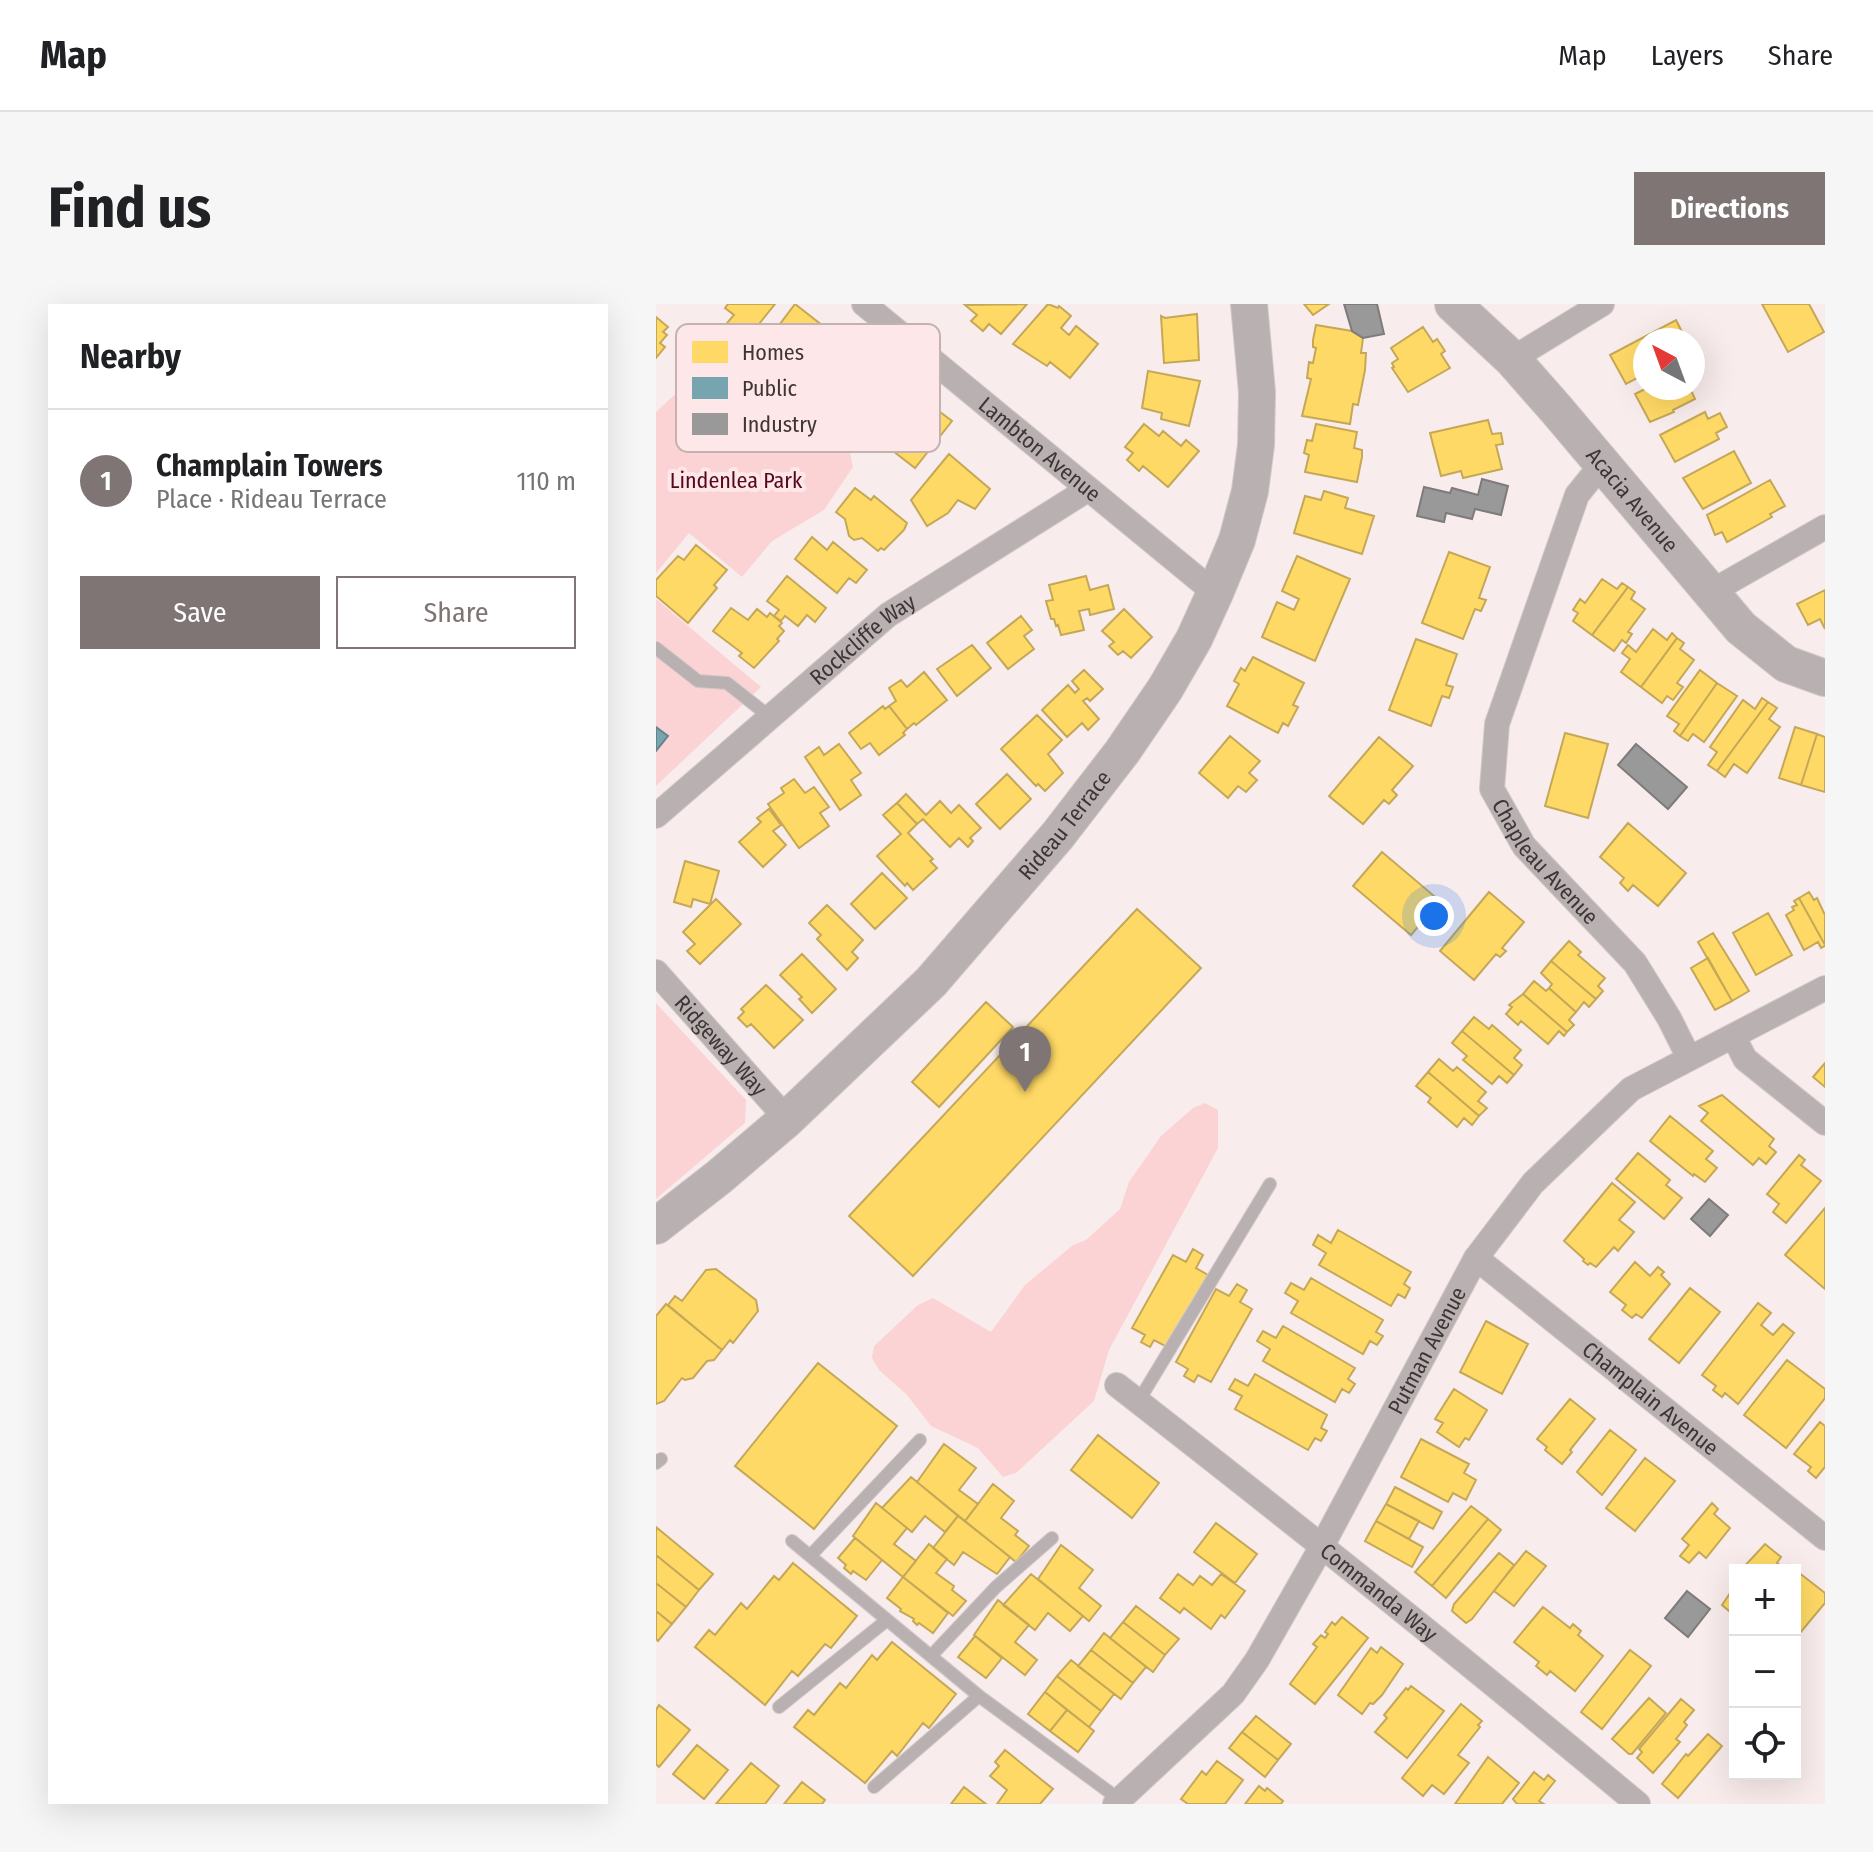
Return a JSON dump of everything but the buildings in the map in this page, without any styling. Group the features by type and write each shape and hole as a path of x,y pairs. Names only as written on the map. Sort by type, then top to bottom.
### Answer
{"street":[{"name":"Lambton Avenue","path":"864,304 888,324"},
{"name":"Rideau Terrace","path":"656,1226 787,1119 931,982 1058,835 1122,752 1165,689 1194,639 1215,593 1240,528 1250,491 1256,445 1255,353 1249,304"},
{"name":"Acacia Avenue","path":"1453,304 1512,359 1741,628 1786,664 1825,678"},
{"path":"1512,359 1602,304"},
{"name":"Lambton Avenue","path":"940,367 1215,593"},
{"name":"Chapleau Avenue","path":"1602,464 1577,495 1497,724 1492,789 1524,846 1635,963 1689,1058"},
{"name":"Rockcliffe Way","path":"656,816 888,615 1087,490"},
{"path":"1709,593 1825,527"},
{"name":"Ridgeway Way","path":"656,972 787,1119"},
{"name":"Putman Avenue","path":"1121,1803 1233,1694 1257,1660 1322,1546 1476,1258 1533,1183 1631,1089 1825,988"},
{"path":"1734,1037 1745,1059 1825,1123"},
{"name":"Champlain Avenue","path":"1476,1258 1825,1538"},
{"name":"Commanda Way","path":"1117,1385 1524,1708 1638,1804"}],"lane":[{"path":"656,648 698,681 727,683 770,717"},
{"path":"1138,1402 1270,1184"},
{"path":"810,1556 920,1440"},
{"path":"931,1656 996,1587 1052,1538"},
{"path":"792,1541 979,1696 1121,1803"},
{"path":"779,1707 887,1620"},
{"path":"874,1787 979,1696"}],"green space":[{"name":"Lindenlea Park","path":"676,393 676,452 850,452 853,467 824,510 772,541 742,577 689,533 656,573 656,412"},
{"path":"656,599 761,687 656,786"},
{"path":"656,1003 746,1100 745,1123 656,1199"},
{"path":"1205,1103 1218,1110 1218,1148 1109,1350 1094,1401 1016,1473 1003,1477 978,1448 931,1426 907,1395 879,1370 872,1358 874,1346 918,1305 933,1298 991,1332 1025,1285 1073,1245 1086,1240 1120,1209 1129,1182 1161,1136 1193,1108"}],"place":[{"name":"Champlain Towers","path":"1025,1092"}]}
